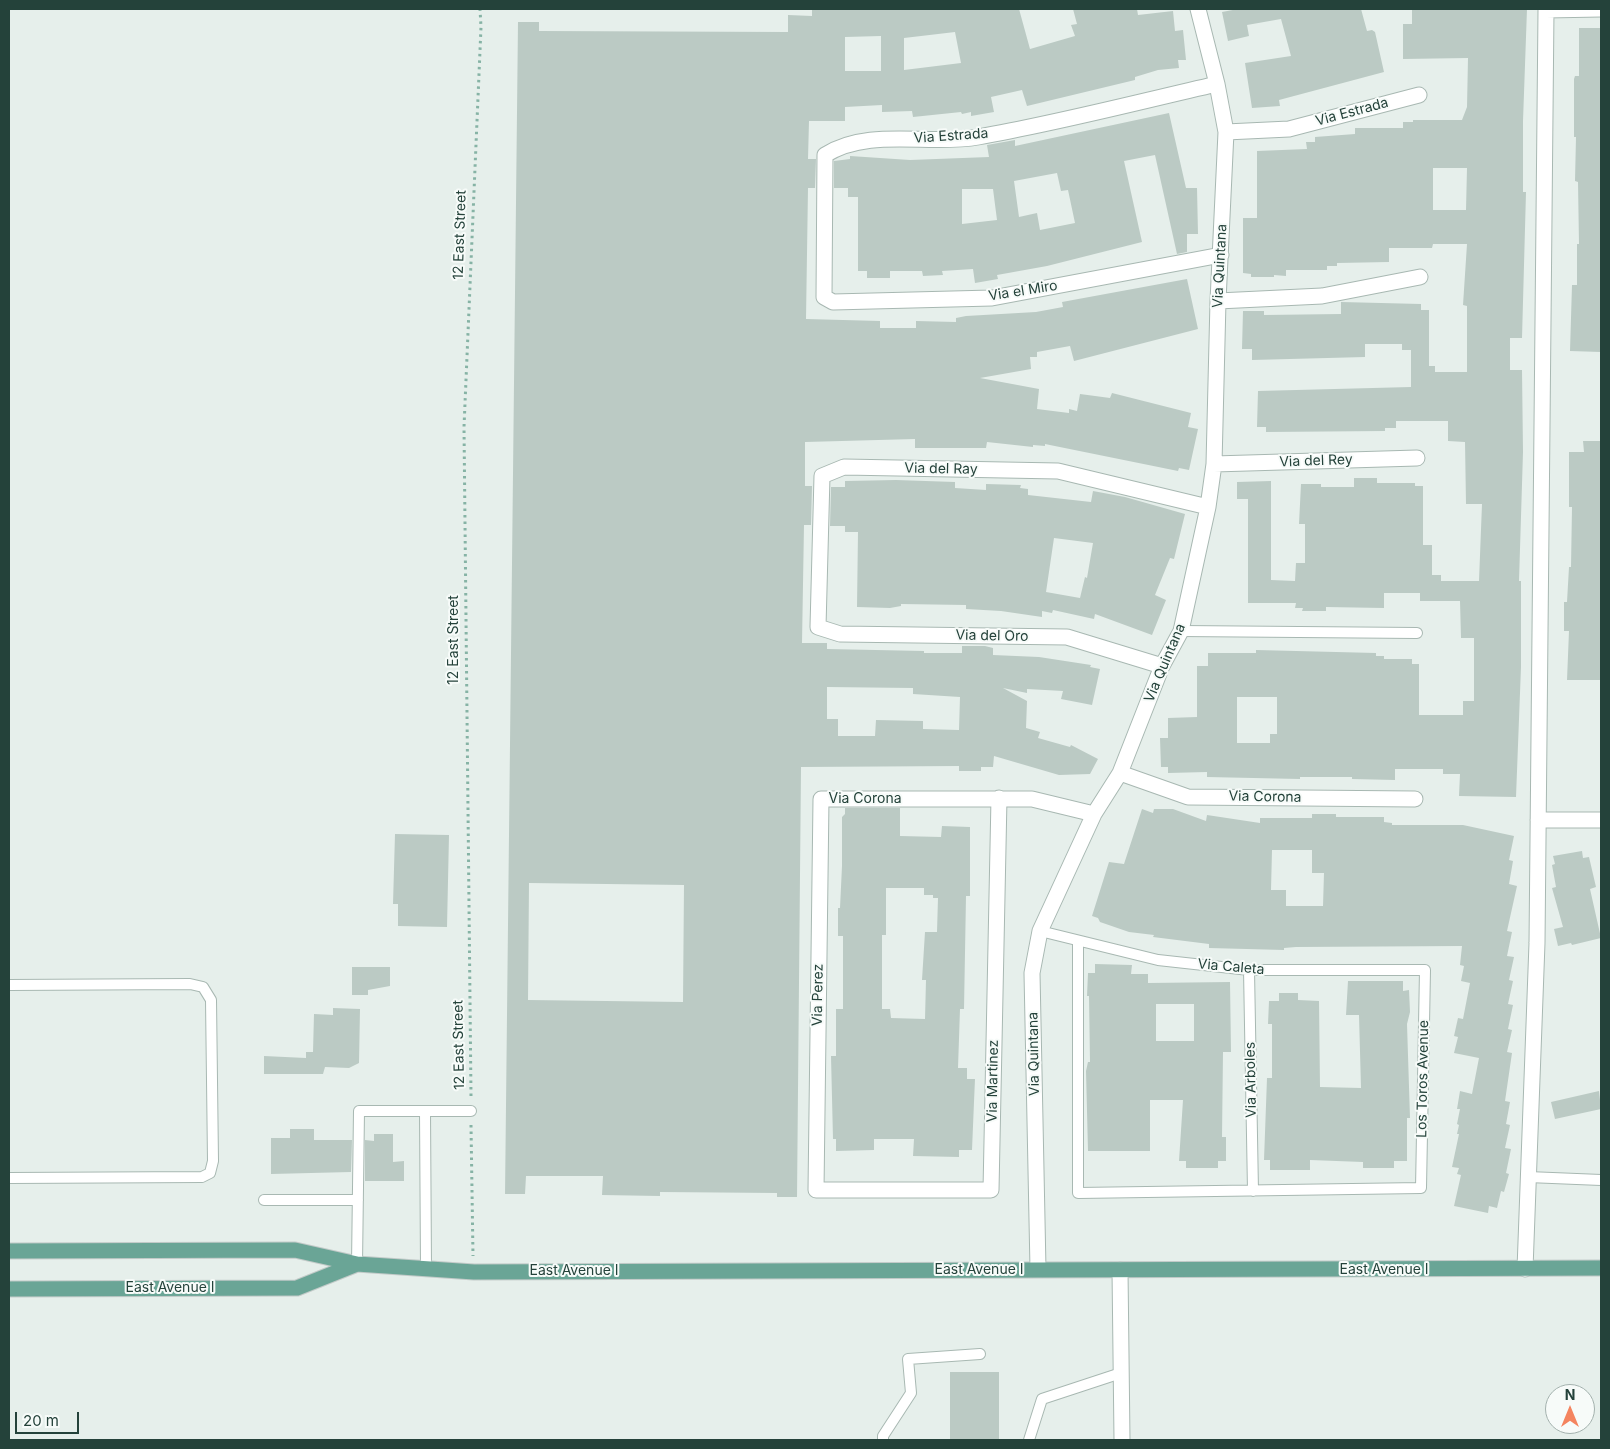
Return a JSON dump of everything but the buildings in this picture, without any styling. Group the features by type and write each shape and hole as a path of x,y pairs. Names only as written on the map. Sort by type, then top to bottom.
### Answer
{"main road":[{"name":"East Avenue I","path":"9,1251 295,1250 357,1264 474,1272 1601,1268"},
{"name":"East Avenue I","path":"9,1289 297,1288 357,1264"}],"street":[{"name":"Via Quintana","path":"1038,1270 1032,973 1040,931 1094,814 1120,773 1162,666 1181,631 1208,507 1214,464 1218,301 1226,132 1217,84 1198,9"},
{"path":"1525,1269 1537,943 1546,10 1601,9"},
{"name":"Via Estrada","path":"824,297 825,155 838,147 860,141 976,138 1217,84"},
{"name":"Via Estrada","path":"1226,132 1289,129 1419,95"},
{"name":"Via el Miro","path":"824,297 833,302 992,298 1221,255"},
{"path":"1218,301 1322,296 1420,277"},
{"name":"Via del Rey","path":"1214,464 1417,458"},
{"name":"Via del Ray","path":"818,627 822,476 844,467 1058,471 1208,507"},
{"name":"Via del Oro","path":"818,627 840,634 1067,637 1162,666"},
{"name":"Via Corona","path":"1120,773 1188,797 1415,799"},
{"name":"Via Martinez","path":"816,1190 991,1190 999,798"},
{"name":"Via Corona","path":"820,799 1032,799 1094,814"},
{"name":"Via Perez","path":"816,1190 820,799"},
{"path":"1538,820 1601,820"},
{"path":"1120,1270 1122,1440"}],"lane":[{"path":"1181,631 1417,633"},
{"name":"Via Caleta","path":"1040,931 1158,960 1249,970 1425,970"},
{"path":"1078,941 1078,1193 1253,1191"},
{"name":"Via Arboles","path":"1249,970 1253,1191"},
{"name":"Los Toros Avenue","path":"1253,1191 1420,1188 1425,970"},
{"path":"9,985 190,984 202,987 211,1000 213,1152 210,1173 202,1177 9,1178"},
{"path":"357,1264 359,1111 471,1111"},
{"path":"425,1111 426,1268"},
{"path":"1528,1177 1601,1180"},
{"path":"264,1200 358,1200"},
{"path":"883,1440 911,1393 908,1359 980,1354"},
{"path":"1029,1440 1042,1400 1121,1373"}],"path":[{"name":"12 East Street","path":"474,1272 464,427 480,9"}]}
